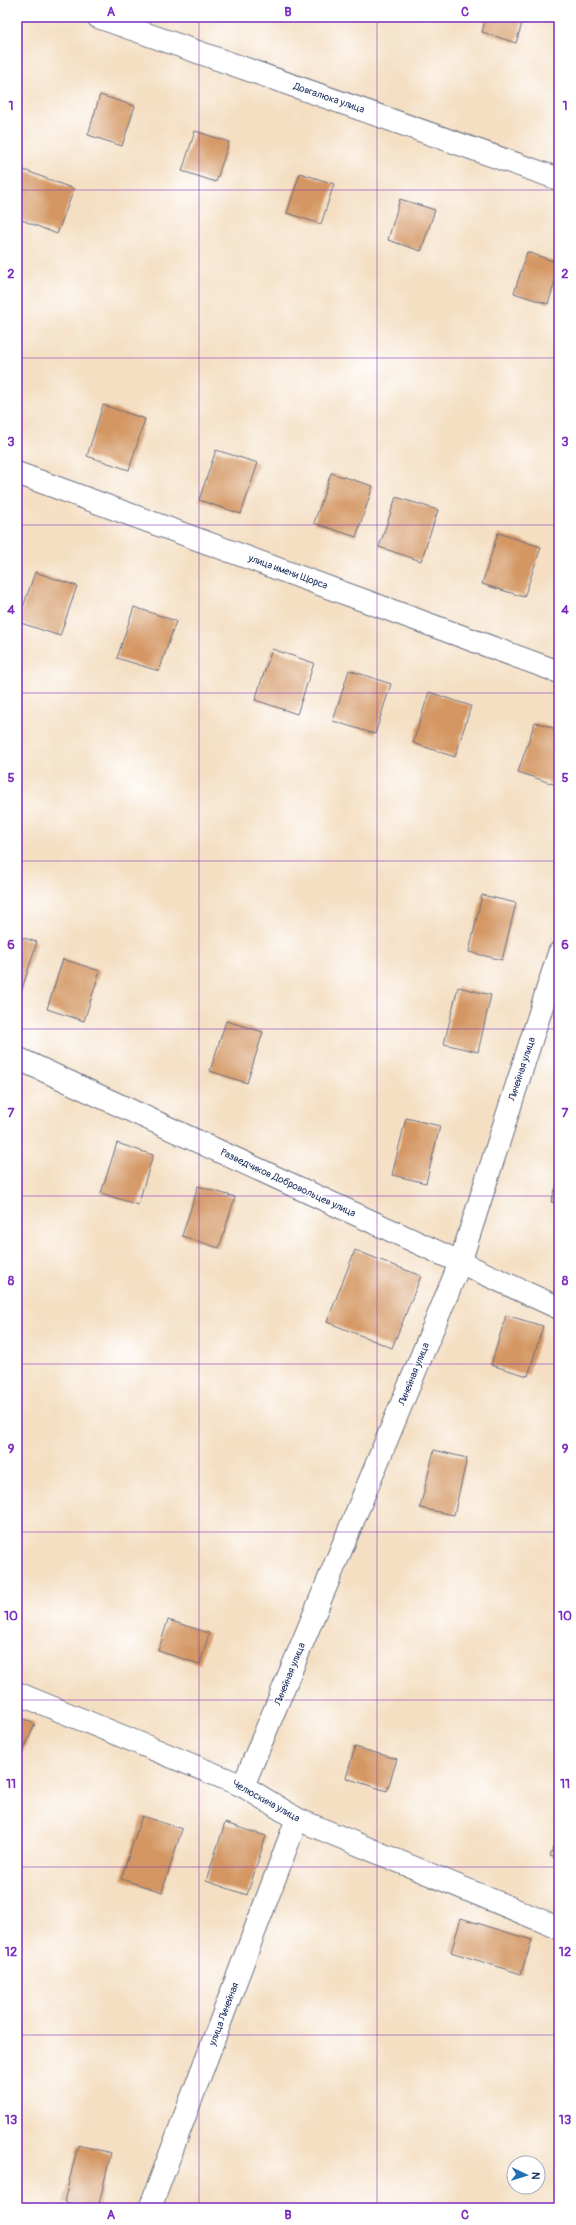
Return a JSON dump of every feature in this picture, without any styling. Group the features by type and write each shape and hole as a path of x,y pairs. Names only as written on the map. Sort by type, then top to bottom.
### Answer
{"street":[{"name":"Довгалюка улица","path":"98,17 559,179"},
{"name":"улица имени Щорса","path":"17,473 559,672"},
{"name":"Линейная улица","path":"243,1786 460,1263 559,954"},
{"name":"Разведчиков Добровольцев улица","path":"17,1058 559,1308"},
{"name":"Челюскина улица","path":"17,1693 243,1786 297,1819 559,1928"},
{"name":"улица Линейная","path":"150,2208 297,1819"}],"building":[{"path":"486,17 524,17 516,43 482,32"},
{"path":"100,95 135,106 122,146 88,135"},
{"path":"195,131 229,142 216,182 182,171"},
{"path":"24,170 74,189 57,234 17,218 17,188"},
{"path":"300,173 334,184 321,224 287,213"},
{"path":"400,199 435,210 421,251 388,240"},
{"path":"527,252 559,263 559,269 548,304 514,293"},
{"path":"103,405 145,419 129,470 87,456"},
{"path":"216,450 258,463 241,514 199,500"},
{"path":"331,473 373,486 356,537 314,523"},
{"path":"396,497 438,510 421,561 379,547"},
{"path":"498,533 541,547 524,597 482,584"},
{"path":"35,572 77,586 60,636 18,622"},
{"path":"134,607 176,621 159,671 117,658"},
{"path":"272,649 314,663 297,714 255,700"},
{"path":"349,670 391,684 375,734 333,721"},
{"path":"429,692 471,706 455,757 413,743"},
{"path":"535,722 559,730 559,786 518,772"},
{"path":"482,895 516,903 502,960 469,952"},
{"path":"17,936 37,942 21,992 17,991"},
{"path":"63,959 100,971 84,1021 47,1009"},
{"path":"458,987 491,995 478,1052 444,1044"},
{"path":"226,1021 263,1032 247,1083 210,1071"},
{"path":"406,1118 440,1126 426,1183 392,1175"},
{"path":"117,1143 153,1155 138,1205 101,1193"},
{"path":"559,1178 559,1204 551,1202"},
{"path":"198,1186 235,1197 219,1248 182,1236"},
{"path":"355,1250 421,1276 392,1348 327,1322"},
{"path":"506,1315 543,1326 528,1376 491,1365"},
{"path":"434,1450 467,1458 454,1515 420,1508"},
{"path":"168,1620 209,1633 200,1664 158,1651"},
{"path":"17,1716 35,1724 17,1765"},
{"path":"355,1747 397,1759 387,1791 346,1778"},
{"path":"142,1816 182,1829 162,1892 121,1879"},
{"path":"225,1823 266,1836 247,1895 206,1881"},
{"path":"559,1830 559,1859 550,1856"},
{"path":"461,1918 532,1940 521,1974 451,1952"},
{"path":"78,2145 111,2153 98,2208 64,2202"}]}
